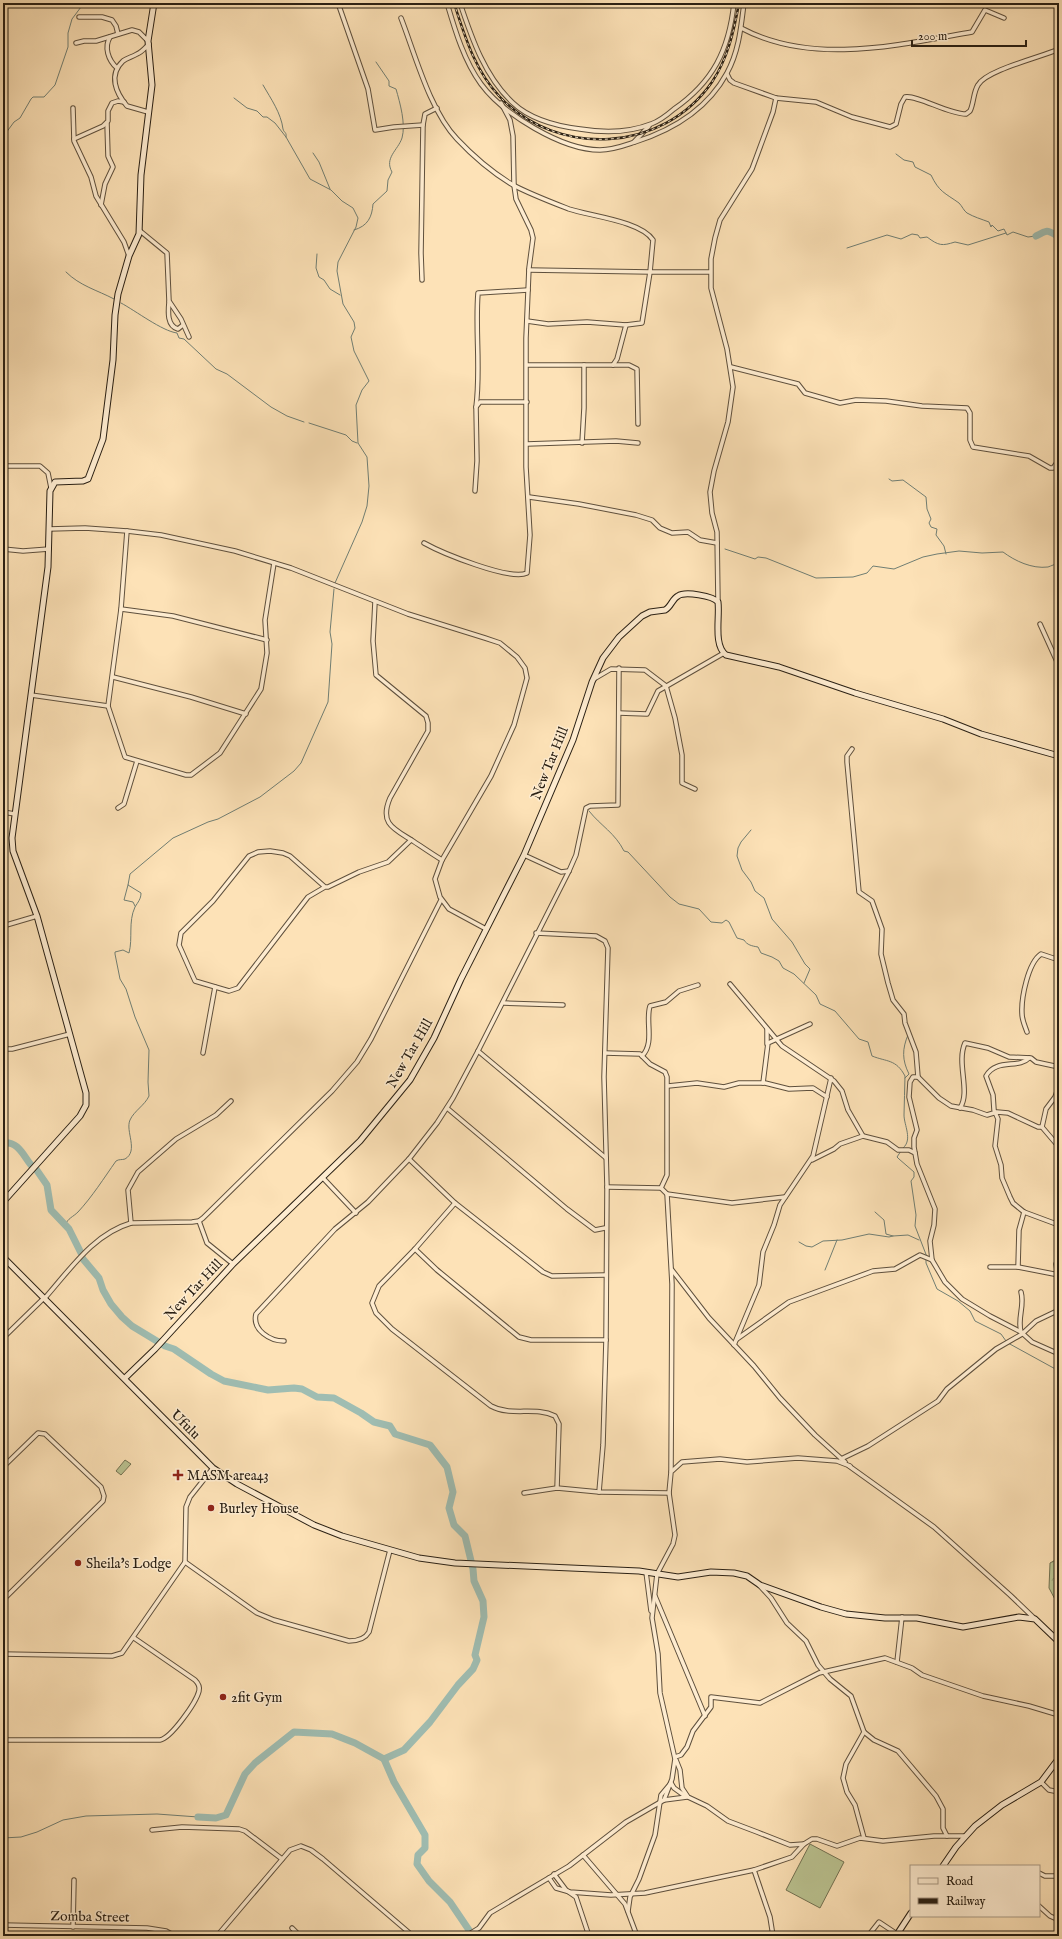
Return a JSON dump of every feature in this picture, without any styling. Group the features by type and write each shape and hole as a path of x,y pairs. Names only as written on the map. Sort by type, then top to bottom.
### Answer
{"street":[{"path":"51,488 55,482 83,481 88,479 102,444 114,360 117,300 129,256 139,230 141,175 152,85 148,43 154,3"},
{"path":"338,3 368,89 375,130 394,126 423,125"},
{"path":"447,3 468,61 481,83 491,96 536,129 566,144 599,150 618,148 660,134 688,118 708,98 727,74 736,51 744,3"},
{"path":"460,3 484,64 501,91 522,110 545,122 568,128 611,133 651,125 661,120 685,101 708,78 722,55 730,30 734,3"},
{"path":"741,28 771,41 810,48 871,49 972,32 985,10 1004,18"},
{"path":"79,17 102,17 112,20 116,26 118,34"},
{"path":"401,18 437,108 446,126 457,140 495,173 514,185 569,209 638,228 650,236 652,240 650,272 642,323 626,325 587,322 548,324 527,321"},
{"path":"76,43 110,37 129,30 136,30 148,43"},
{"path":"110,37 106,44 106,50 111,62 117,68"},
{"path":"148,43 138,54 123,61 114,72 114,84 127,106 148,112"},
{"path":"727,74 730,80 734,82 776,98 816,102 852,117 887,127 896,124 902,100 910,97 934,106 966,114 972,107 978,84 984,78 1014,65 1059,49"},
{"path":"724,653 720,644 718,602 718,532 712,513 710,492 714,471 732,406 733,387 731,367 712,298 710,272 715,238 719,224 725,210 752,169 773,112 776,98"},
{"path":"101,206 105,184 113,167 108,156 108,111 112,103 118,101 124,102"},
{"path":"424,543 457,558 516,575 528,573 530,535 526,444 527,321 529,270 533,238 531,230 516,199 514,185 513,136 510,120 501,103"},
{"path":"73,108 74,139 101,206 124,242 129,256"},
{"path":"422,280 423,125 425,114 437,108"},
{"path":"74,139 107,123"},
{"path":"633,143 651,125"},
{"path":"139,230 167,253 169,301 168,316 172,326 178,329 183,325"},
{"path":"529,270 710,272"},
{"path":"475,490 476,407 479,344 476,314 478,294 528,290"},
{"path":"169,301 189,337"},
{"path":"613,365 617,359 626,325"},
{"path":"527,365 629,365 637,369 638,424"},
{"path":"582,443 584,365"},
{"path":"731,367 798,384 805,393 840,403 856,400 886,401 922,406 967,408 970,412 970,440 973,447 1029,456 1050,468 1053,468 1059,460"},
{"path":"476,407 480,402 527,402"},
{"path":"526,444 616,441 638,443"},
{"path":"3,466 40,466 48,473 51,488 48,567 12,838 13,851 38,916 86,1093 85,1108 80,1116 3,1202"},
{"path":"529,497 579,504 636,515 652,520 660,528 672,533 688,532 700,540 717,543"},
{"path":"49,529 85,528 127,531 162,536 226,549 317,577 375,602 500,643 517,657 527,673 526,686 506,747 491,776 442,860 435,882 441,900 453,912 486,929"},
{"path":"127,531 121,609 108,706 123,755 127,758 186,775 191,774 220,753 261,689 264,678 267,640 265,620 274,563"},
{"path":"3,549 23,551 49,549"},
{"name":"New Tar Hill","path":"125,1378 155,1349 164,1337 233,1264 323,1178 371,1129 410,1080 434,1038 461,979 524,855 573,740 600,664 612,645 638,619 647,613 668,609 678,596 684,594 712,597 718,602"},
{"path":"375,602 373,641 376,675 424,715 428,721 428,731 386,807 386,817 390,826 395,831 442,860"},
{"path":"121,609 173,616 267,640"},
{"path":"1040,624 1059,666"},
{"path":"619,713 647,714 656,694 666,686 673,684 724,653 779,667 855,694 943,719 982,734 1059,756"},
{"path":"284,1341 273,1339 262,1332 256,1324 256,1314 338,1226 356,1212 409,1159 447,1108 504,1002 536,932 569,871 576,855 586,808 590,806 618,805 619,668"},
{"path":"594,679 608,670 619,668 645,670 666,686 675,718 682,755 682,783 695,789"},
{"path":"112,677 184,695 246,714"},
{"path":"32,695 108,706"},
{"path":"852,749 847,756 847,762 860,892 872,901 882,929 881,954 894,1000 904,1014 905,1023 916,1052 918,1077 939,1098 950,1106 987,1115 995,1113 1008,1113 1036,1127 1042,1127"},
{"path":"118,808 124,804 137,761"},
{"path":"3,812 15,814"},
{"path":"325,887 290,856 283,853 258,852 249,856 224,888 187,925 180,936 180,945 195,981 228,991 238,988 308,897 325,887 328,887 359,872 388,862 411,840"},
{"path":"524,855 561,872 569,871"},
{"path":"3,1338 44,1299 80,1257 103,1238 131,1223 177,1224 199,1222 316,1107 357,1062 371,1039 441,900"},
{"path":"3,926 38,916"},
{"path":"536,932 596,936 605,941 608,948 604,1078 606,1158 606,1340 604,1445 599,1492"},
{"path":"1027,1032 1022,1018 1022,1004 1031,969 1041,954 1059,960"},
{"path":"730,984 775,1039 792,1054 831,1078 842,1091 848,1110 863,1136"},
{"path":"642,1056 646,1051 649,1036 650,1006 666,1002 676,992 698,985"},
{"path":"203,1053 215,987"},
{"path":"504,1002 563,1005"},
{"path":"767,1046 775,1039 810,1024"},
{"path":"763,1083 767,1046 767,1029"},
{"path":"3,1049 12,1049 70,1034"},
{"path":"960,1108 965,1085 962,1075 965,1043 988,1048 1009,1057 1029,1058 1036,1062 1059,1067"},
{"path":"478,1051 606,1158"},
{"path":"605,1053 632,1053 642,1056 650,1064 665,1072 668,1086 666,1124 667,1175 661,1188"},
{"path":"1029,1058 1016,1064 1002,1064 988,1074 986,1079 993,1095 995,1113 998,1122 995,1144 1001,1165 1002,1178 1013,1204 1024,1212 1059,1225"},
{"path":"918,1077 913,1077 909,1087 910,1101 917,1126 914,1138 917,1164 936,1209 930,1241 932,1260 945,1282 962,1299 985,1314 1021,1333 1032,1342 1059,1354"},
{"path":"734,1345 759,1285 763,1252 780,1205 812,1160 831,1078"},
{"path":"668,1086 697,1083 724,1086 739,1083 763,1083 789,1089 813,1088 827,1097"},
{"path":"1042,1127 1046,1109 1057,1097 1059,1086"},
{"path":"131,1223 128,1190 138,1172 176,1139 216,1115 231,1101"},
{"path":"447,1108 567,1209 596,1230 605,1228"},
{"path":"1042,1127 1059,1148"},
{"path":"812,1160 834,1149 840,1144 863,1136 887,1142 898,1150 915,1153"},
{"path":"409,1159 455,1203 547,1275 605,1276"},
{"path":"323,1178 356,1212"},
{"path":"606,1186 661,1188 667,1194 732,1203 785,1198"},
{"path":"652,1622 657,1574 673,1544 675,1535 670,1493 672,1270 667,1194"},
{"path":"455,1203 415,1249 379,1286 373,1300 373,1307 376,1313 396,1332 490,1406 501,1411 539,1412 555,1416 559,1424 557,1488"},
{"path":"1018,1266 1019,1230 1024,1212"},
{"path":"199,1222 207,1243 233,1264"},
{"path":"415,1249 437,1270 519,1337 531,1340 606,1340"},
{"path":"736,1340 789,1302 872,1271 894,1269 920,1255 932,1260"},
{"name":"Ufulu","path":"3,1257 214,1468 237,1484 314,1525 342,1536 420,1558 455,1563 646,1572 678,1577 711,1572 734,1573 747,1576 757,1583 837,1612 876,1618 917,1618 963,1627 1019,1617 1035,1619"},
{"path":"1056,1264 1059,1282"},
{"path":"990,1267 1018,1266 1058,1275"},
{"path":"672,1270 708,1317 815,1435 850,1466 934,1527 1010,1595 1059,1642"},
{"path":"1021,1333 1019,1321 1022,1304 1022,1292"},
{"path":"841,1459 868,1446 938,1401 947,1390 996,1349 1021,1333 1036,1321 1059,1310"},
{"path":"3,1467 38,1433 45,1434 101,1487 104,1496 103,1501 3,1600"},
{"path":"671,1472 682,1462 720,1459 747,1462 794,1458 837,1461 850,1466"},
{"path":"3,1654 116,1655 125,1651 186,1562 186,1507 190,1497 214,1468"},
{"path":"524,1493 557,1488 599,1492 670,1493"},
{"path":"186,1562 257,1613 297,1627 353,1641 364,1638 370,1632 390,1550"},
{"path":"646,1572 652,1622 658,1654 660,1693 675,1758 680,1770 682,1788 688,1797"},
{"path":"757,1583 771,1598 787,1623 806,1641 825,1673 853,1699 864,1732 874,1740 898,1751 936,1796 943,1809 943,1828 947,1836"},
{"path":"655,1595 705,1716"},
{"path":"897,1662 902,1618"},
{"path":"3,1740 160,1740 169,1736 196,1697 199,1689 198,1684 195,1680 134,1638"},
{"path":"675,1758 681,1755 687,1747 694,1731 711,1707 711,1697 757,1704 792,1688 819,1673 825,1673 881,1658 897,1662 922,1674 982,1696 1029,1706 1059,1715"},
{"path":"864,1732 846,1764 843,1778 847,1792 854,1805 864,1838"},
{"path":"664,1800 671,1783 675,1758"},
{"path":"944,1865 964,1836 988,1815 1040,1782 1059,1758"},
{"path":"1040,1782 1049,1790 1059,1792"},
{"path":"671,1783 674,1788 707,1806 728,1820 790,1845 804,1844"},
{"path":"628,1911 628,1902 639,1879 655,1835 659,1814 659,1803 663,1792 671,1783"},
{"path":"466,1936 479,1928 490,1913 569,1866 626,1822 664,1800 688,1797"},
{"path":"152,1830 182,1827 239,1829 245,1831 282,1859"},
{"path":"548,1878 556,1888 570,1892 618,1895 632,1892 645,1893 754,1870 792,1857 804,1844 812,1839 817,1839 837,1846 864,1838 883,1841 964,1836"},
{"path":"217,1936 282,1859 295,1846 303,1846 311,1850 413,1936"},
{"path":"584,1855 618,1895 628,1911 636,1936"},
{"path":"754,1870 770,1917 773,1936"},
{"path":"554,1874 561,1884 576,1897 589,1936"},
{"path":"1040,1874 1045,1876 1059,1876"},
{"path":"73,1927 74,1880"},
{"path":"1040,1907 1050,1916 1059,1920"},
{"path":"868,1936 879,1922 896,1935 910,1914"},
{"name":"Zomba Street","path":"3,1925 155,1929 166,1931 175,1936"},
{"path":"292,1928 300,1936"}],"green space":[{"path":"125,1460 131,1464 121,1475 116,1471"},
{"path":"1059,1558 1058,1605 1049,1588 1050,1563"},
{"path":"810,1844 844,1862 820,1908 786,1890"}],"waterway":[{"path":"3,137 14,122 20,118 31,99 33,97 44,97 55,85 68,47 68,33 72,19 84,3"},
{"path":"354,230 366,223 372,213 373,204 387,191 388,180 392,172 390,167 392,154 400,142 403,132 402,114 396,89 389,86 389,81 376,62"},
{"path":"263,85 278,112 286,137"},
{"path":"234,98 247,108 257,111 263,117 267,117 275,123 286,137 310,179 331,190 342,201 353,208 358,218 356,227 338,262 337,271 343,304 354,322 355,328 351,337 354,351 369,381 362,390 356,405 358,443 367,457 369,486 367,506 362,522 335,583"},
{"path":"313,153 319,162 330,189"},
{"path":"896,154 904,160 913,162 915,167 931,175 940,189 959,203 967,213 989,222 991,227 992,225 998,231 1004,229 1007,235 1013,232 1028,237 1036,236"},
{"path":"1036,236 1048,231 1059,237"},
{"path":"847,248 887,235 901,239 912,234 918,235 920,238 927,237 941,244 955,242 968,245 1006,233"},
{"path":"317,254 316,268 319,277 324,280 330,289 340,295"},
{"path":"66,272 77,281 114,299"},
{"path":"121,303 164,329 177,333 179,338 184,339 216,369 227,374 271,407 287,416 304,422"},
{"path":"309,423 346,435 352,441 357,443"},
{"path":"889,479 892,481 903,480 926,497 927,509 931,519 929,523 931,527 937,529 936,535 944,546 946,554"},
{"path":"725,549 755,559 758,557 766,558 816,578 853,577 867,573 873,566 894,569 923,557 959,551 982,553 1003,552 1018,561 1036,567 1048,567 1059,563"},
{"path":"65,1225 88,1200 116,1161 125,1159 129,1155 131,1151 129,1130 130,1120 149,1096 149,1050 135,1017 126,989 120,979 115,954 115,952 123,950 129,953 133,913 141,895 141,893 128,885 130,874 173,838 218,819 260,797 294,771 301,763 328,702 332,644 330,632 334,589"},
{"path":"589,811 612,834 624,851 628,852 670,897 679,904 699,909 711,922 722,923 726,920 729,922 737,938 744,940 750,945 758,947 761,953 779,961 783,968 794,974 816,995 820,1004 835,1011 859,1039 868,1042 872,1056 891,1062 902,1071 905,1076 904,1119 908,1137 906,1145 903,1148"},
{"path":"751,830 741,842 738,848 737,856 742,870 751,882 755,891 764,898 772,919 792,942 805,964 810,969 804,983"},
{"path":"128,885 124,900 133,902 135,906"},
{"path":"905,1078 909,1074 904,1059 905,1045 908,1035"},
{"path":"3,1143 13,1144 16,1146 31,1165"},
{"path":"901,1151 897,1157 914,1172 914,1177 911,1181 916,1215 915,1226 927,1257"},
{"path":"36,1169 47,1185 51,1210 69,1229 82,1255"},
{"path":"875,1212 884,1220 886,1234 893,1236 908,1235 919,1240"},
{"path":"799,1242 806,1246 812,1247 823,1241 842,1240 869,1234 889,1237 893,1236"},
{"path":"825,1270 837,1240"},
{"path":"83,1259 99,1278 103,1290 111,1304 132,1326 165,1346 174,1349 211,1374 224,1381 268,1390 294,1388 302,1389 317,1397 334,1398 374,1422 390,1426 395,1434 430,1445 447,1467 453,1492 449,1508 454,1525 465,1536 473,1569 474,1581 483,1601 484,1617 475,1655 477,1660 473,1669 458,1685 430,1722 404,1750 384,1759"},
{"path":"926,1260 937,1289 958,1301 970,1311 975,1321 1001,1334 1006,1341"},
{"path":"1008,1343 1059,1371"},
{"path":"198,1817 216,1818 226,1815 245,1774 255,1763 294,1732 332,1734 355,1743 384,1759 394,1782 425,1835 425,1848 418,1855 417,1864 429,1881 450,1902 471,1933"},
{"path":"3,1838 21,1837 37,1832 63,1820 86,1816 157,1814 198,1817"}],"railway":[{"path":"454,3 477,65 491,87 500,97 524,117 551,130 580,138 609,139 639,134 666,123 691,106 718,73 726,54 739,3"}],"place":[{"name":"MASM area43","path":"178,1475"},
{"name":"Burley House","path":"211,1508"},
{"name":"Sheila's Lodge","path":"78,1563"},
{"name":"2fit Gym","path":"223,1697"}]}
